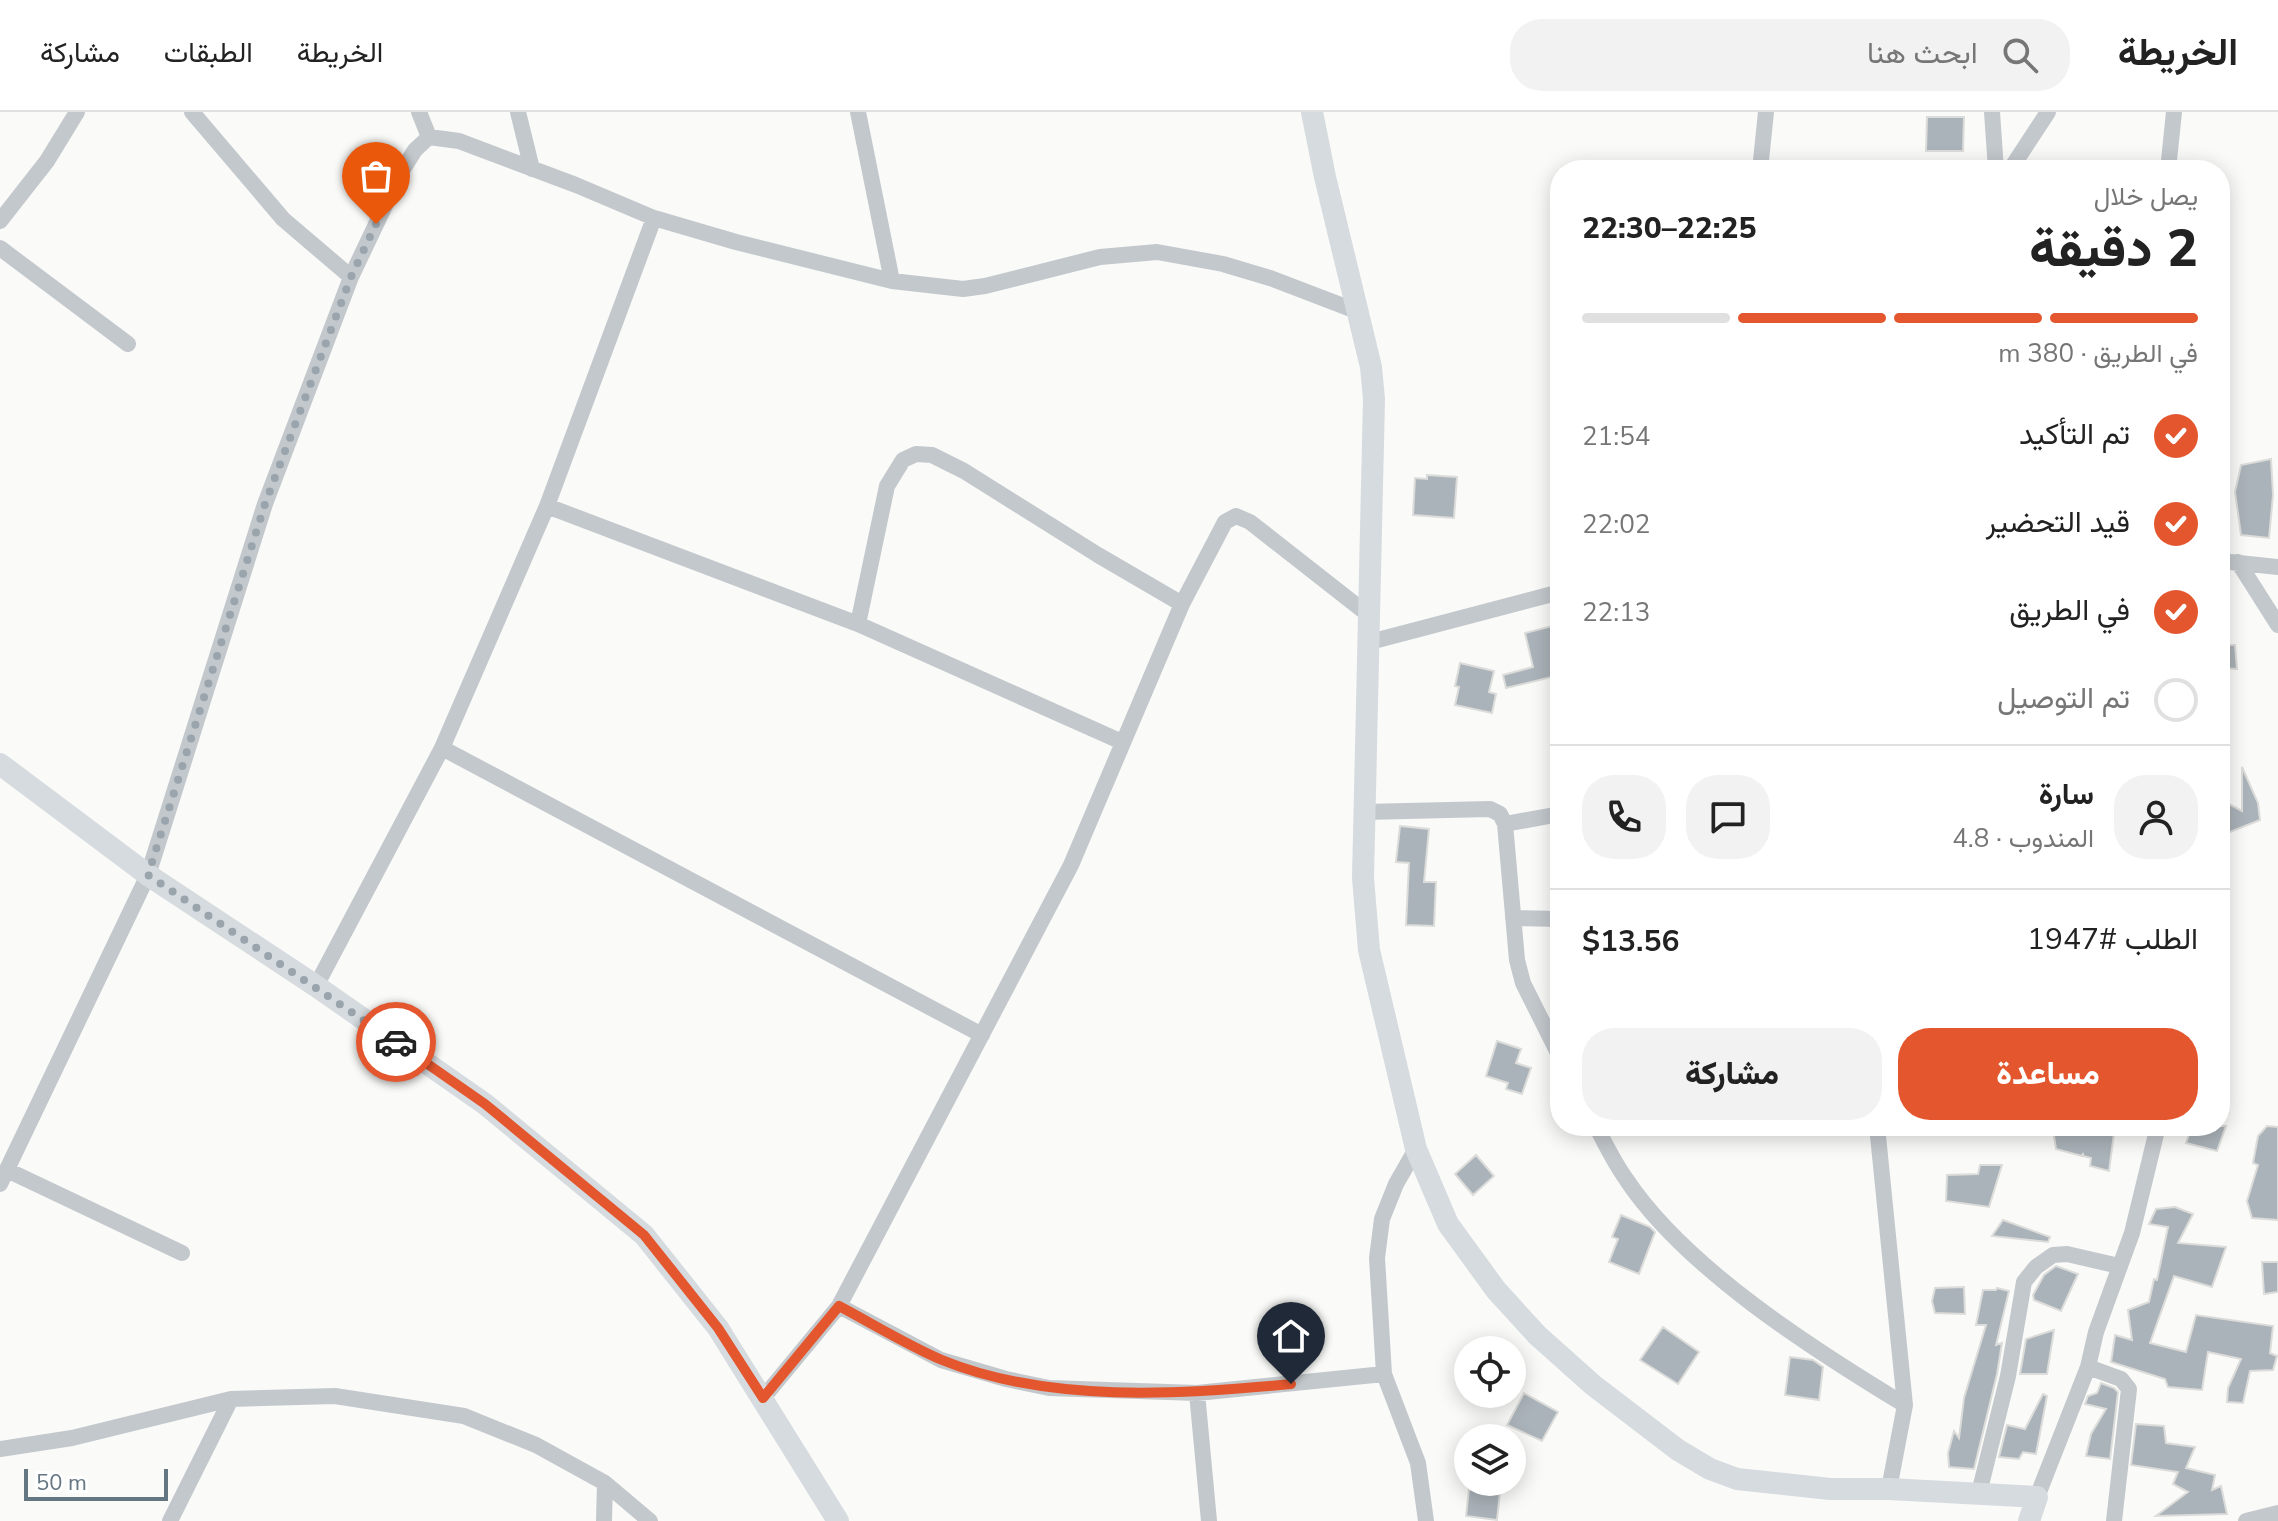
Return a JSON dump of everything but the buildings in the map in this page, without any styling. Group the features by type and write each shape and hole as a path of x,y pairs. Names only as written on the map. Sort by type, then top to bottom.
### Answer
{"street":[{"path":"0,221 47,161 77,112"},
{"path":"192,112 283,219 351,277"},
{"path":"419,112 429,137"},
{"path":"518,112 532,169"},
{"path":"858,112 892,281"},
{"path":"1312,112 1371,367 1374,399 1363,878 1369,950 1416,1149 1448,1224 1496,1290 1537,1335 1582,1375 1678,1450 1710,1469 1737,1479 1830,1489 2037,1497"},
{"path":"1761,160 1766,112"},
{"path":"1992,112 1995,160"},
{"path":"2017,160 2048,112"},
{"path":"2169,160 2174,112"},
{"path":"182,1253 3,1177 148,875 265,504 351,277 400,174 415,150 429,137"},
{"path":"429,137 459,141 654,218 892,281 963,289 1100,257 1157,252 1223,264 1270,278 1359,312"},
{"path":"316,986 442,748 547,506 654,218"},
{"path":"0,248 128,344"},
{"path":"858,624 887,486 903,460 916,454 932,455 964,471 1182,604"},
{"path":"547,506 858,624 1122,742"},
{"path":"763,1398 839,1306 982,1035 1071,865 1182,604 1221,528 1236,516 1250,522 1370,616"},
{"path":"2230,562 2278,567"},
{"path":"2238,562 2278,625"},
{"path":"1370,642 1550,595"},
{"path":"442,748 982,1035"},
{"path":"0,764 148,875 316,986 485,1104 644,1235 718,1328 838,1521"},
{"path":"1365,812 1490,809 1500,814 1505,824 1517,960 1523,983 1550,1037"},
{"path":"1505,824 1550,816"},
{"path":"1513,918 1550,919"},
{"path":"1602,1136 1627,1181 1674,1235 1709,1267 1832,1361 1905,1405"},
{"path":"1878,1136 1905,1405 1889,1489"},
{"path":"2029,1521 2088,1367 2096,1332 2132,1233 2156,1136"},
{"path":"1416,1149 1396,1184 1382,1219 1377,1258 1384,1374 1418,1463 1426,1521"},
{"path":"1979,1493 2008,1376 2024,1282 2036,1267 2053,1255 2067,1254 2119,1266"},
{"path":"839,1306 941,1360 1049,1388 1197,1393 1384,1374"},
{"path":"2088,1367 2121,1379 2129,1389 2114,1521"},
{"path":"1197,1393 1209,1521"},
{"path":"0,1449 72,1438 231,1399 335,1396 464,1416 536,1445 605,1483 650,1521"},
{"path":"170,1521 231,1399"},
{"path":"604,1521 605,1483"},
{"path":"2246,1521 2278,1513"}],"way so far":[{"path":"376,224 351,277 265,504 148,875 396,1042"}],"route":[{"path":"396,1042 485,1104 644,1235 718,1328 763,1398 839,1306 941,1360 989,1375 1049,1388 1197,1393 1291,1384"}]}
